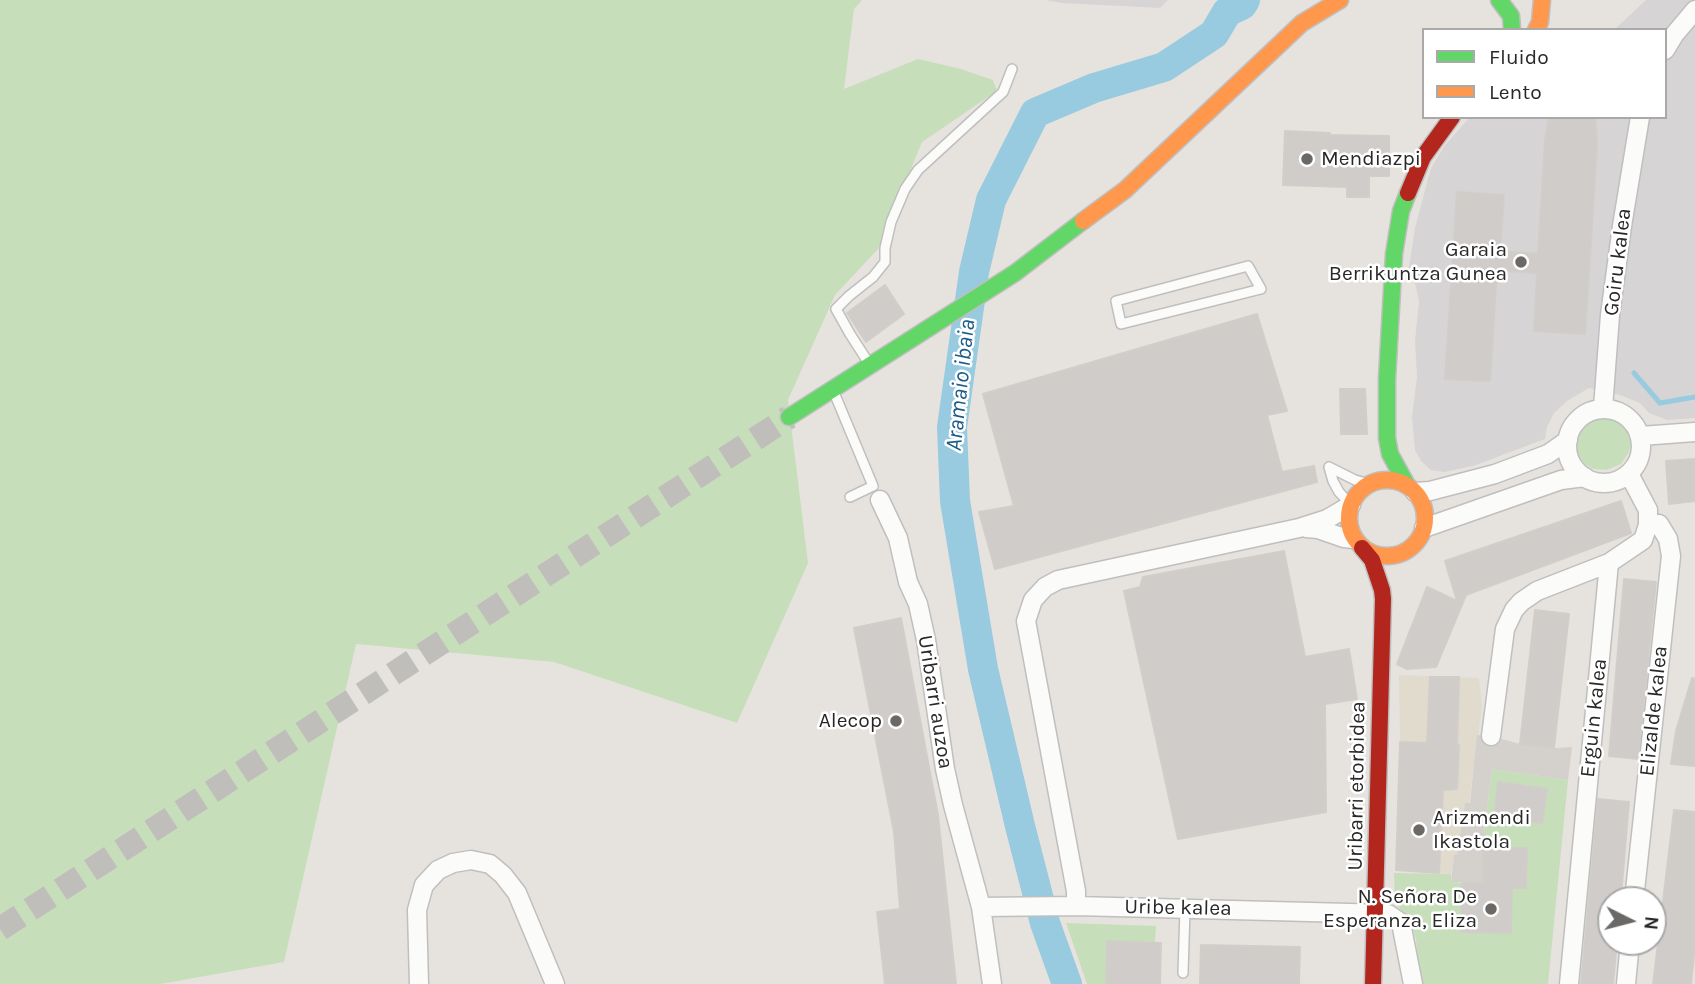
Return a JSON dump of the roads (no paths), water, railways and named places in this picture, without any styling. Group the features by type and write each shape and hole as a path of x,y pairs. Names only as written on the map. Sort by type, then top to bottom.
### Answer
{"street":[{"path":"789,417 1015,273 1125,190 1302,23 1340,0"},
{"path":"1499,0 1511,16 1512,28"},
{"path":"1537,28 1542,0"},
{"path":"1667,47 1695,10"},
{"path":"1382,590 1391,573 1416,544 1424,528 1425,515 1422,503 1390,454 1387,438 1387,379 1394,254 1401,211 1423,157 1451,119"},
{"name":"Goiru kalea","path":"1603,408 1622,226 1640,119"},
{"path":"1593,410 1616,410 1636,425 1641,436 1642,447 1636,467 1621,480 1593,482 1576,471 1567,451 1570,430 1584,415 1593,410"},
{"path":"1641,436 1695,432"},
{"path":"1370,484 1387,438"},
{"path":"1382,590 1372,560 1349,528 1351,505 1362,489 1382,480 1395,481 1411,489 1430,491 1495,474 1548,454 1567,440"},
{"path":"1491,736 1505,629 1514,610 1521,601 1536,591 1609,563 1643,540 1648,525 1648,510 1629,474"},
{"path":"1424,528 1562,480 1584,477"},
{"name":"Uribarri auzoa","path":"877,493 898,538 908,582 918,604 945,769 981,907 992,984"},
{"path":"1076,906 1077,895 1026,621 1033,600 1045,587 1058,580 1299,528 1327,519 1351,505"},
{"name":"Elizalde kalea","path":"1636,886 1671,556 1668,539 1659,524"},
{"path":"1299,528 1318,528 1358,543 1373,555 1397,556 1409,550"},
{"name":"Erguin kalea","path":"1569,984 1609,563"},
{"name":"Uribarri etorbidea","path":"1373,984 1382,590"},
{"path":"419,984 417,910 424,885 438,870 453,863 471,860 490,864 517,893 555,984"},
{"name":"Uribe kalea","path":"981,907 1076,906 1375,913"},
{"path":"1375,913 1388,914 1401,923 1413,984"},
{"path":"1626,984 1629,956"}],"lane":[{"path":"870,365 836,309 873,277 885,262 891,222 905,189 918,170 1003,92 1012,69"},
{"path":"1248,266 1261,289 1121,324 1116,301 1248,266"},
{"path":"833,388 877,493 849,497"},
{"path":"1351,505 1339,492 1329,467 1370,484"},
{"path":"1183,973 1185,909"}],"waterway":[{"name":"Aramaio ibaia","path":"1067,984 1045,923 983,669 955,501 952,427 974,272 991,200 1035,113 1094,88 1164,67 1214,34 1227,12 1242,5 1245,0"},
{"path":"1634,373 1660,403 1695,397"}],"tunnel":[{"path":"0,929 789,417"}],"place":[{"name":"Mendiazpi","path":"1307,159"},
{"name":"Garaia Berrikuntza Gunea","path":"1521,262"},
{"name":"Alecop","path":"896,721"},
{"name":"Arizmendi Ikastola","path":"1419,830"},
{"name":"N. Señora De Esperanza, Eliza","path":"1491,909"}]}
